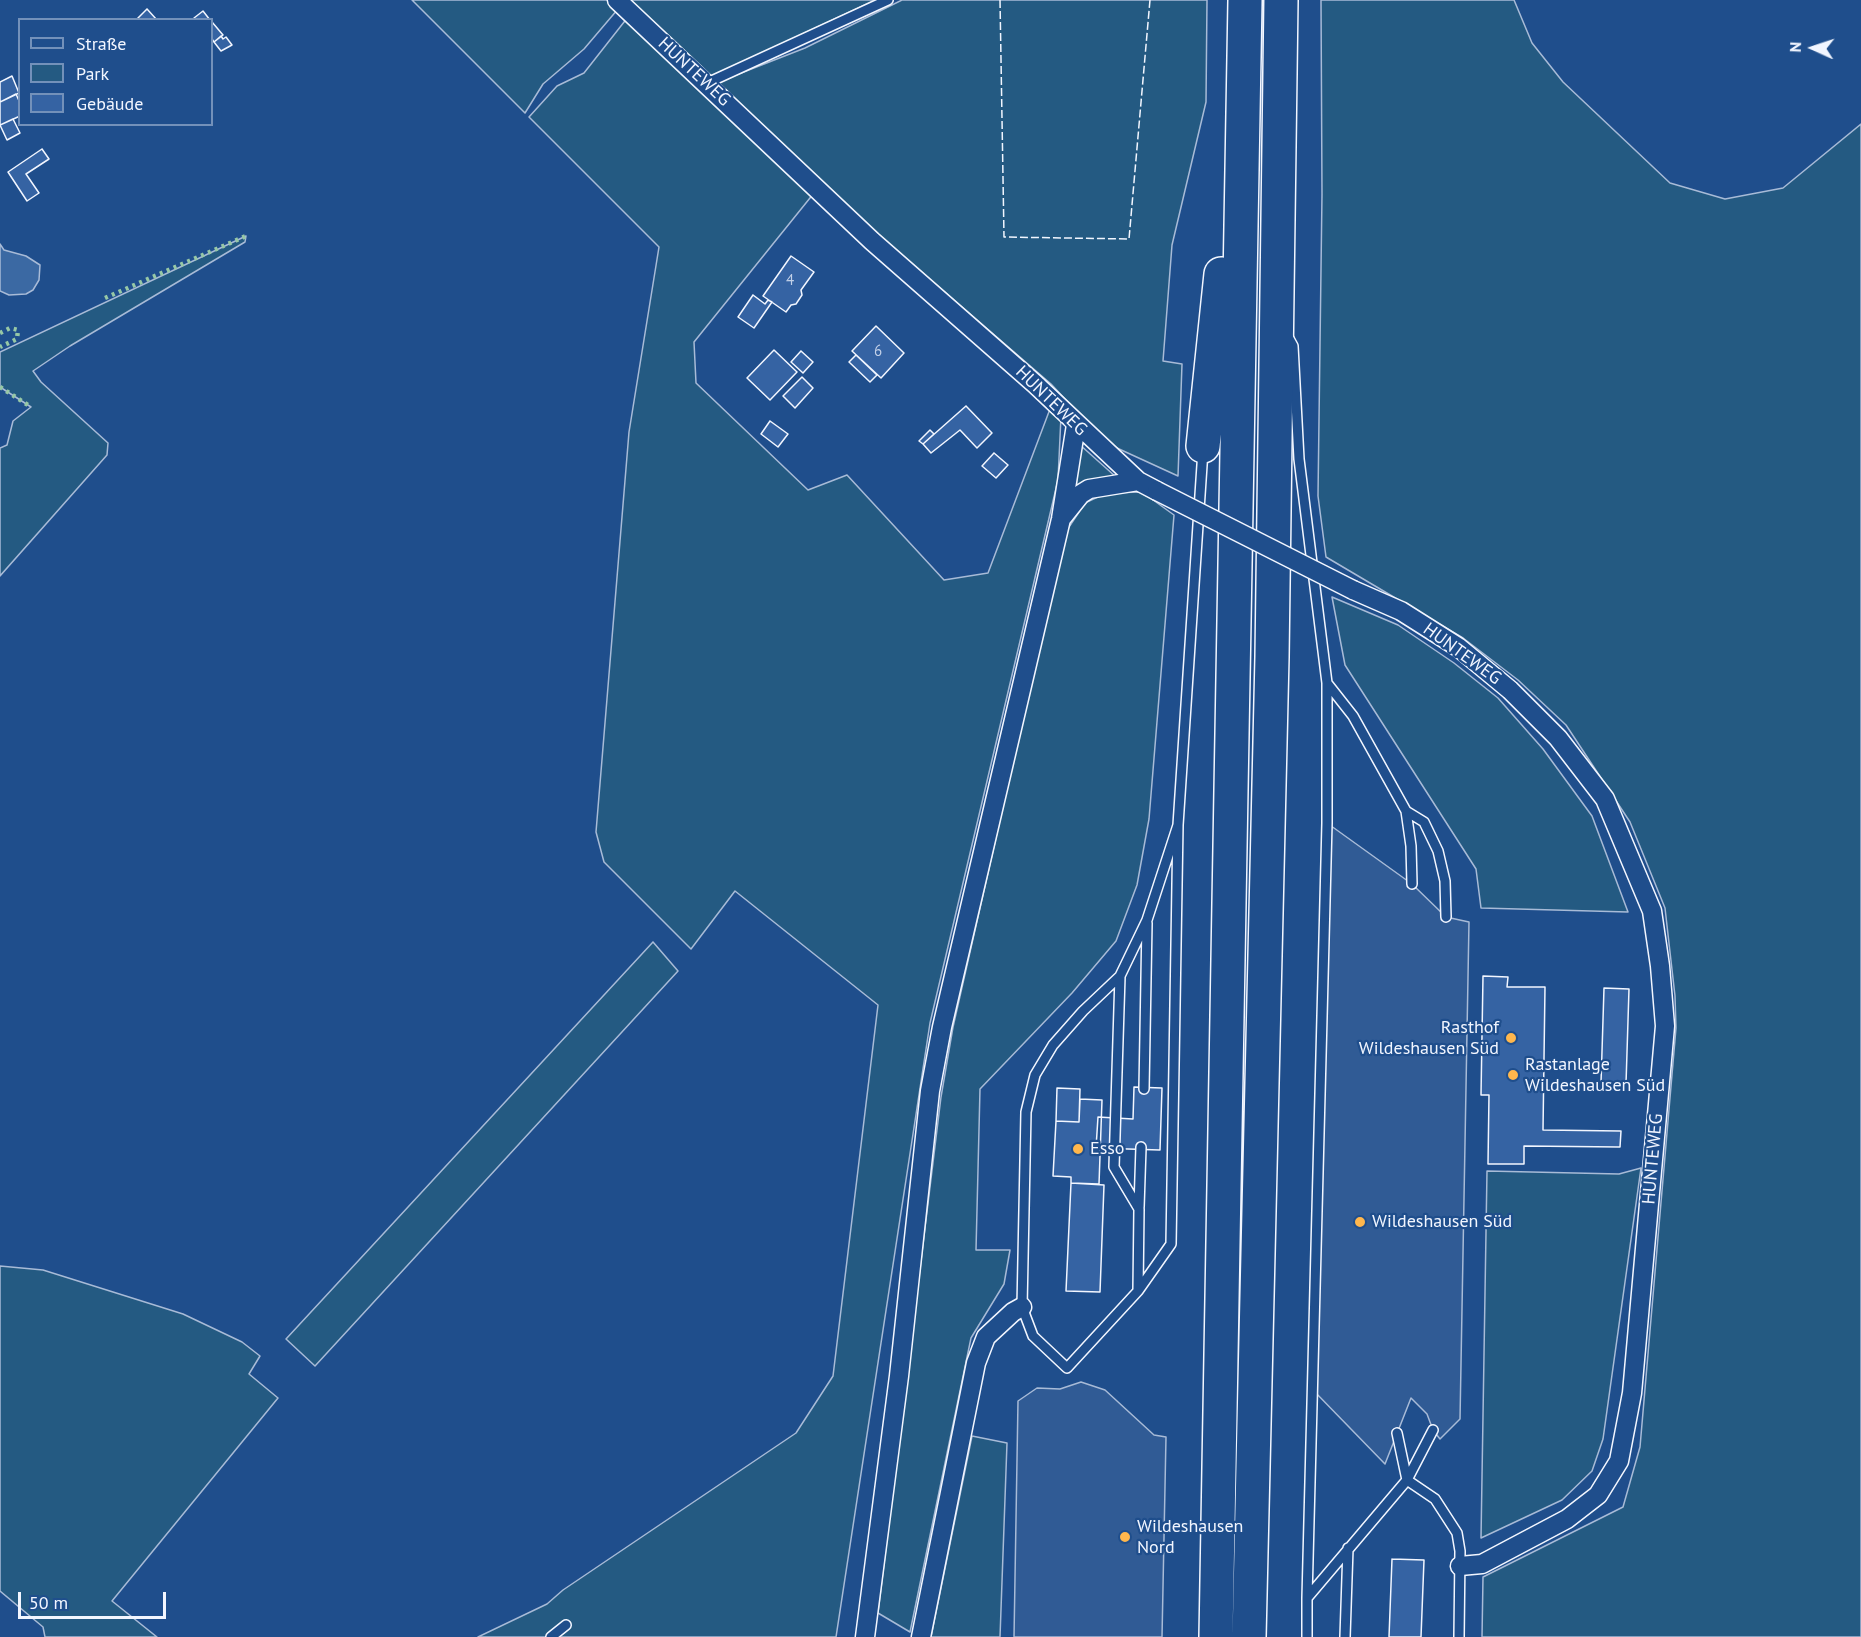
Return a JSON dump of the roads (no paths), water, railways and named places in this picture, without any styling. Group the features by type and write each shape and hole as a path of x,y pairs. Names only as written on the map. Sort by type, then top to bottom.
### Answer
{"highway":[{"path":"1216,1637 1245,0"},
{"path":"1250,1637 1272,657 1281,0"},
{"path":"1203,447 1225,231 1243,183"}],"street":[{"name":"HUNTEWEG","path":"617,0 872,241 1035,384 1138,482 1353,590 1401,611 1458,647 1510,690 1558,738 1605,799 1652,911 1660,966 1664,1037 1632,1393 1619,1461 1598,1495 1567,1519 1482,1564 1460,1566"},
{"path":"865,1637 899,1376 930,1091 942,1028 1061,519 1076,425"},
{"path":"1061,519 1089,489 1138,482"},
{"path":"921,1637 976,1364 986,1336 1022,1307"}],"lane":[{"path":"705,84 888,0"},
{"path":"1276,316 1293,346 1299,459 1327,683 1327,823 1307,1637"},
{"path":"1178,825 1147,920 1119,976 1083,1011 1053,1045 1035,1075 1026,1112 1022,1307 1034,1336 1066,1368 1138,1291 1171,1244 1178,825 1203,447"},
{"path":"1327,683 1353,716 1406,811 1411,846 1412,884"},
{"path":"1406,811 1424,822 1438,851 1445,881 1446,917"},
{"path":"1144,1089 1147,920"},
{"path":"1119,976 1114,1167 1139,1209"},
{"path":"1138,1291 1141,1147"},
{"path":"1307,1598 1407,1480 1433,1430"},
{"path":"1397,1434 1407,1480 1435,1500 1448,1515 1457,1533 1460,1566 1459,1637"},
{"path":"1345,1637 1348,1548"}],"place":[{"name":"Rasthof Wildeshausen Süd","path":"1511,1038"},
{"name":"Rastanlage Wildeshausen Süd","path":"1513,1075"},
{"name":"Esso","path":"1078,1149"},
{"name":"Wildeshausen Süd","path":"1360,1222"},
{"name":"Wildeshausen Nord","path":"1125,1537"}]}
